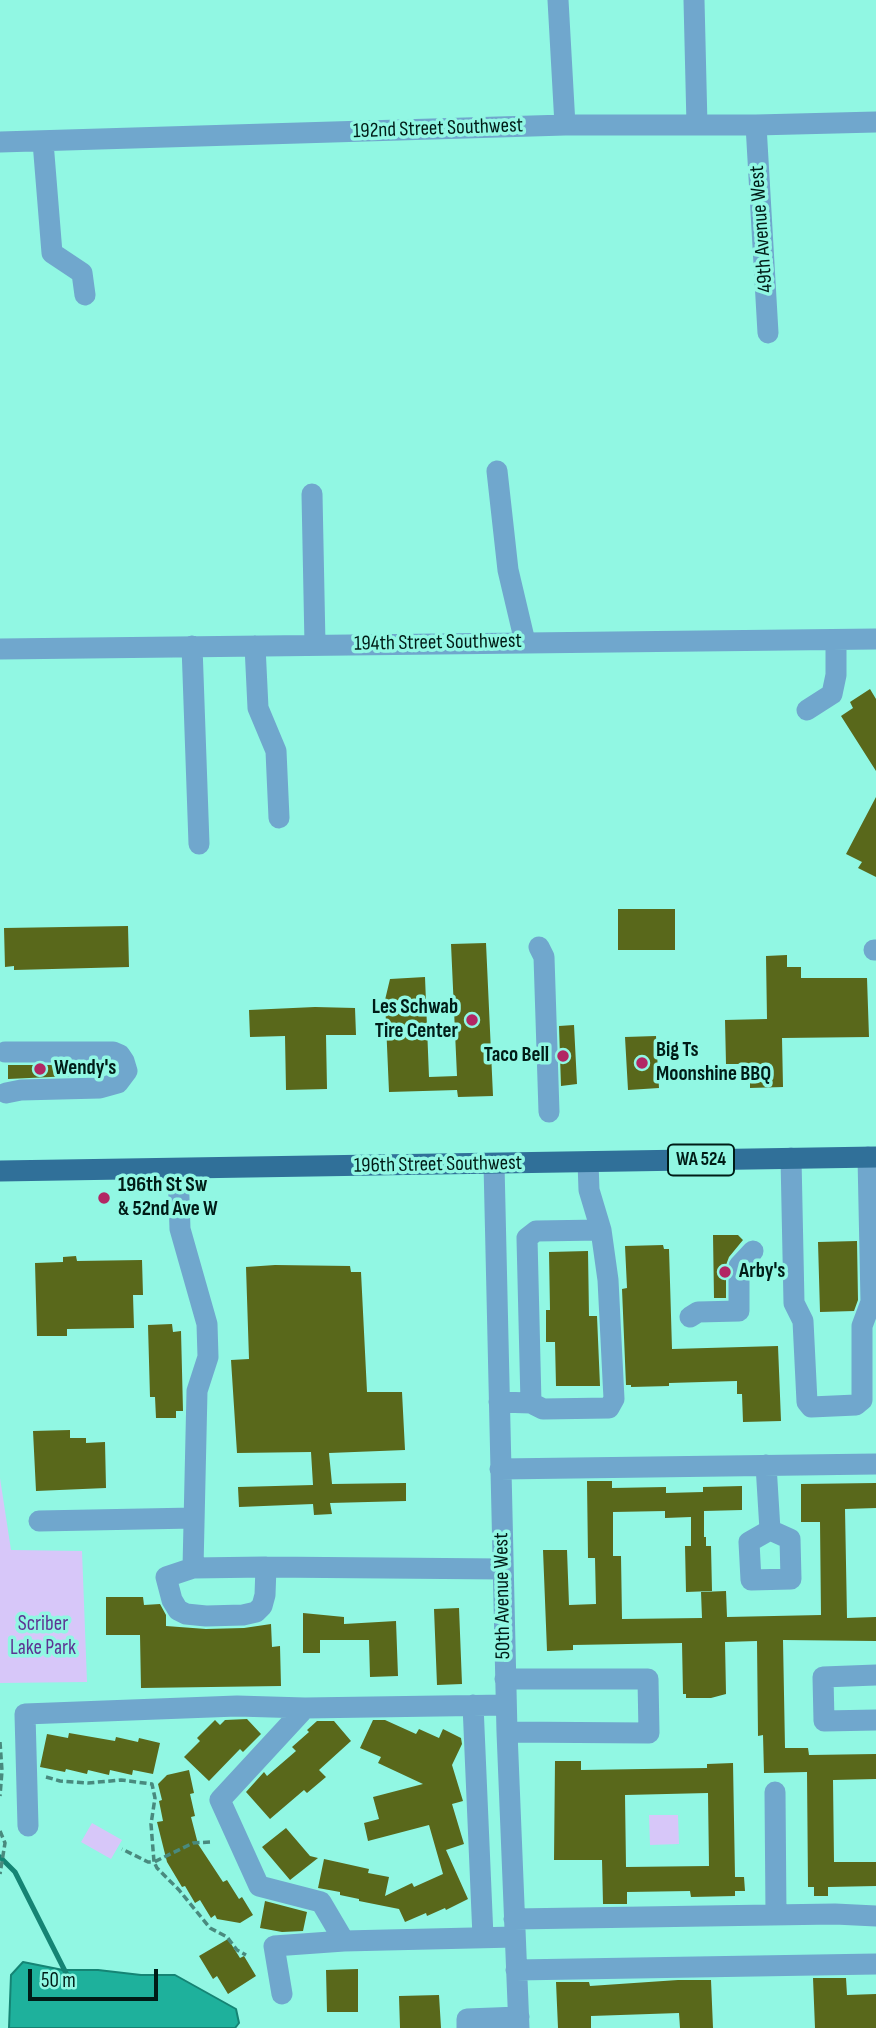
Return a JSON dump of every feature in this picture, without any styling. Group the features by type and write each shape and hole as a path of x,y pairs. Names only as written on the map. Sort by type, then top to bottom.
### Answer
{"main road":[{"name":"196th Street Southwest","path":"0,1171 872,1157"}],"street":[{"path":"558,0 565,125"},
{"path":"694,0 697,125"},
{"name":"192nd Street Southwest","path":"0,142 565,125 876,122"},
{"name":"49th Avenue West","path":"756,125 768,332"},
{"path":"43,142 52,253 82,273 85,295"},
{"path":"497,471 509,570 525,642"},
{"path":"312,494 315,645"},
{"path":"807,710 832,694 836,675 836,639"},
{"name":"194th Street Southwest","path":"0,649 876,639"},
{"path":"192,646 199,844"},
{"path":"256,646 258,708 276,751 279,818"},
{"path":"539,947 544,957 549,1112"},
{"path":"5,1052 113,1052 120,1055 127,1071 118,1083 100,1088 21,1090 6,1093"},
{"path":"791,1158 794,1303 803,1321 807,1402 811,1407 856,1405 862,1400 862,1326 872,1302 872,1157"},
{"path":"499,1402 531,1403 543,1409 609,1408 614,1399 608,1280 601,1230 589,1190 588,1162"},
{"name":"50th Avenue West","path":"494,1164 505,1679 519,2023"},
{"path":"178,1169 180,1228 207,1324 208,1357 197,1391 193,1568"},
{"path":"531,1403 527,1238 536,1231 601,1230"},
{"path":"690,1317 698,1312 739,1311 738,1266 753,1251"},
{"path":"500,1469 876,1464"},
{"path":"766,1465 770,1531"},
{"path":"40,1521 194,1518"},
{"path":"265,1567 265,1595 262,1606 256,1612 243,1615 186,1614 178,1610 172,1600 166,1577 193,1568 265,1567 503,1570"},
{"path":"876,1675 823,1677 824,1721 876,1720"},
{"path":"505,1679 648,1679 649,1733 507,1732"},
{"path":"473,1705 483,1937"},
{"path":"28,1826 26,1714 237,1706 506,1705"},
{"path":"305,1707 220,1800 259,1886 321,1902 344,1941"},
{"path":"775,1792 776,1915"},
{"path":"282,1994 274,1946 483,1937 515,1928 776,1915 876,1916"},
{"path":"516,1970 876,1964"},
{"path":"467,2028 467,2019 519,2023"}],"path":[{"path":"0,1742 0,1796"},
{"path":"27,1772 60,1781 88,1783 121,1780 152,1783 155,1798 151,1824 154,1862 157,1868 210,1928 227,1937 237,1950 246,1955"},
{"path":"0,1831 5,1843 0,1874"},
{"path":"122,1849 148,1862 154,1862 193,1843 210,1842"}],"green space":[{"name":"Scriber Lake Park","path":"0,1478 11,1550 82,1551 87,1682 0,1683"},
{"path":"649,1815 678,1815 679,1844 650,1845"},
{"path":"92,1823 122,1840 111,1859 81,1842"}],"shaded area":[{"path":"23,1962 63,1970 175,1975 236,2009 239,2023 235,2028 9,2028 11,1975"}],"building":[{"path":"870,689 876,699 876,771 841,716 853,708 850,702"},
{"path":"876,797 876,877 858,868 862,862 846,854"},
{"path":"618,909 675,909 675,950 618,950"},
{"path":"128,926 129,967 14,970 14,966 5,967 4,928"},
{"path":"486,943 493,1096 458,1097 457,1090 389,1092 385,1000 390,979 425,977 429,1077 457,1076 451,944"},
{"path":"787,955 787,967 801,967 801,978 867,978 869,1037 782,1038 783,1087 750,1088 750,1064 726,1064 725,1020 767,1019 766,956"},
{"path":"355,1008 356,1035 326,1035 327,1089 286,1090 285,1036 250,1037 249,1010"},
{"name":"Taco Bell","path":"574,1025 577,1084 561,1086 559,1026"},
{"name":"Big Ts Moonshine BBQ","path":"656,1036 659,1088 628,1090 625,1037"},
{"path":"8,1065 71,1065 72,1076 8,1079"},
{"name":"Arby's","path":"713,1235 738,1235 743,1240 726,1265 726,1298 714,1298"},
{"path":"857,1241 858,1300 854,1311 820,1312 818,1242"},
{"path":"663,1245 664,1249 669,1249 672,1349 778,1346 781,1421 743,1422 742,1394 737,1394 737,1381 669,1383 669,1386 626,1385 622,1289 627,1288 625,1246"},
{"path":"588,1251 589,1316 597,1316 600,1386 556,1386 555,1342 546,1342 546,1310 550,1310 549,1252"},
{"path":"76,1256 77,1261 142,1260 143,1295 133,1295 134,1328 67,1329 67,1336 37,1336 35,1263 63,1262 63,1257"},
{"path":"350,1266 351,1272 361,1272 367,1392 402,1392 405,1450 329,1453 332,1484 406,1483 406,1501 330,1503 332,1514 314,1515 313,1504 239,1507 238,1487 313,1485 311,1452 237,1453 231,1360 249,1359 246,1267"},
{"path":"172,1324 173,1332 181,1331 183,1411 176,1411 176,1418 156,1418 155,1397 150,1397 148,1325"},
{"path":"70,1430 70,1438 86,1438 86,1443 105,1442 106,1488 36,1491 33,1431"},
{"path":"587,1481 612,1481 612,1488 666,1487 666,1493 703,1492 703,1487 742,1486 742,1510 704,1511 704,1537 706,1546 711,1546 712,1591 686,1592 685,1546 691,1546 691,1517 665,1518 665,1511 613,1512 613,1556 621,1556 622,1619 702,1618 701,1592 726,1591 727,1617 821,1615 820,1522 801,1522 801,1484 876,1483 876,1508 845,1509 847,1618 876,1617 876,1641 783,1640 785,1748 808,1748 809,1755 876,1754 876,1779 833,1780 834,1862 876,1862 876,1886 828,1887 828,1896 814,1896 814,1887 808,1887 807,1772 764,1773 763,1735 758,1736 757,1641 725,1642 726,1694 711,1698 686,1698 686,1694 683,1694 682,1643 573,1645 573,1650 547,1651 543,1550 567,1550 569,1605 596,1604 595,1558 588,1558"},
{"path":"106,1597 143,1597 144,1605 160,1604 166,1615 166,1626 206,1629 271,1624 272,1647 280,1646 281,1686 141,1688 140,1635 106,1635"},
{"path":"459,1608 462,1684 437,1685 434,1609"},
{"path":"303,1613 344,1617 344,1624 396,1621 398,1676 370,1677 369,1640 320,1640 320,1653 303,1653"},
{"path":"247,1719 261,1734 243,1752 240,1749 209,1781 184,1757 200,1741 197,1738 215,1720 220,1725 225,1720"},
{"path":"373,1720 385,1720 416,1734 419,1729 439,1738 443,1729 461,1738 462,1744 452,1765 463,1801 452,1804 464,1844 446,1850 468,1899 446,1910 445,1908 427,1916 426,1913 405,1922 399,1909 359,1901 340,1895 340,1892 318,1888 324,1859 369,1869 368,1873 389,1877 385,1896 412,1883 414,1887 443,1874 429,1825 368,1841 364,1823 379,1819 373,1797 423,1784 378,1763 381,1757 360,1748"},
{"path":"317,1721 334,1721 351,1741 319,1770 326,1777 307,1793 304,1790 270,1819 246,1792 264,1772 267,1776 296,1751 292,1747"},
{"path":"69,1733 115,1741 116,1737 138,1742 139,1738 160,1743 153,1774 133,1770 132,1775 110,1770 109,1775 88,1770 87,1774 40,1767 47,1734 68,1738"},
{"path":"555,1761 581,1761 581,1770 707,1768 707,1764 733,1763 735,1877 744,1877 745,1891 735,1891 735,1896 691,1897 690,1891 627,1892 627,1904 603,1904 602,1860 554,1860","holes":["708,1793 709,1866 626,1867 625,1795"]},
{"path":"189,1770 194,1793 190,1794 195,1816 191,1817 198,1844 223,1882 227,1880 253,1915 240,1923 217,1919 215,1915 211,1918 200,1900 195,1903 185,1886 182,1887 167,1862 157,1822 163,1821 158,1784 167,1775"},
{"path":"286,1828 310,1856 318,1858 290,1880 262,1847"},
{"path":"265,1901 307,1912 303,1931 282,1932 260,1928"},
{"path":"228,1939 240,1958 244,1956 256,1976 228,1994 217,1976 213,1979 199,1956"},
{"path":"358,1969 358,2012 327,2012 326,1970"},
{"path":"813,1978 846,1978 847,1995 876,1994 876,2028 815,2028"},
{"path":"711,1980 713,2028 680,2028 679,2013 591,2016 591,2028 558,2028 556,1982 589,1982 590,1986"},
{"path":"439,1995 441,2028 400,2028 399,1996"}],"waterway":[{"path":"0,1857 15,1872 67,1975"}],"place":[{"name":"Les Schwab Tire Center","path":"472,1020"},
{"name":"Taco Bell","path":"563,1056"},
{"name":"Big Ts Moonshine BBQ","path":"642,1063"},
{"name":"Wendy's","path":"40,1069"},
{"name":"196th St Sw & 52nd Ave W","path":"104,1198"},
{"name":"Arby's","path":"725,1272"}]}
